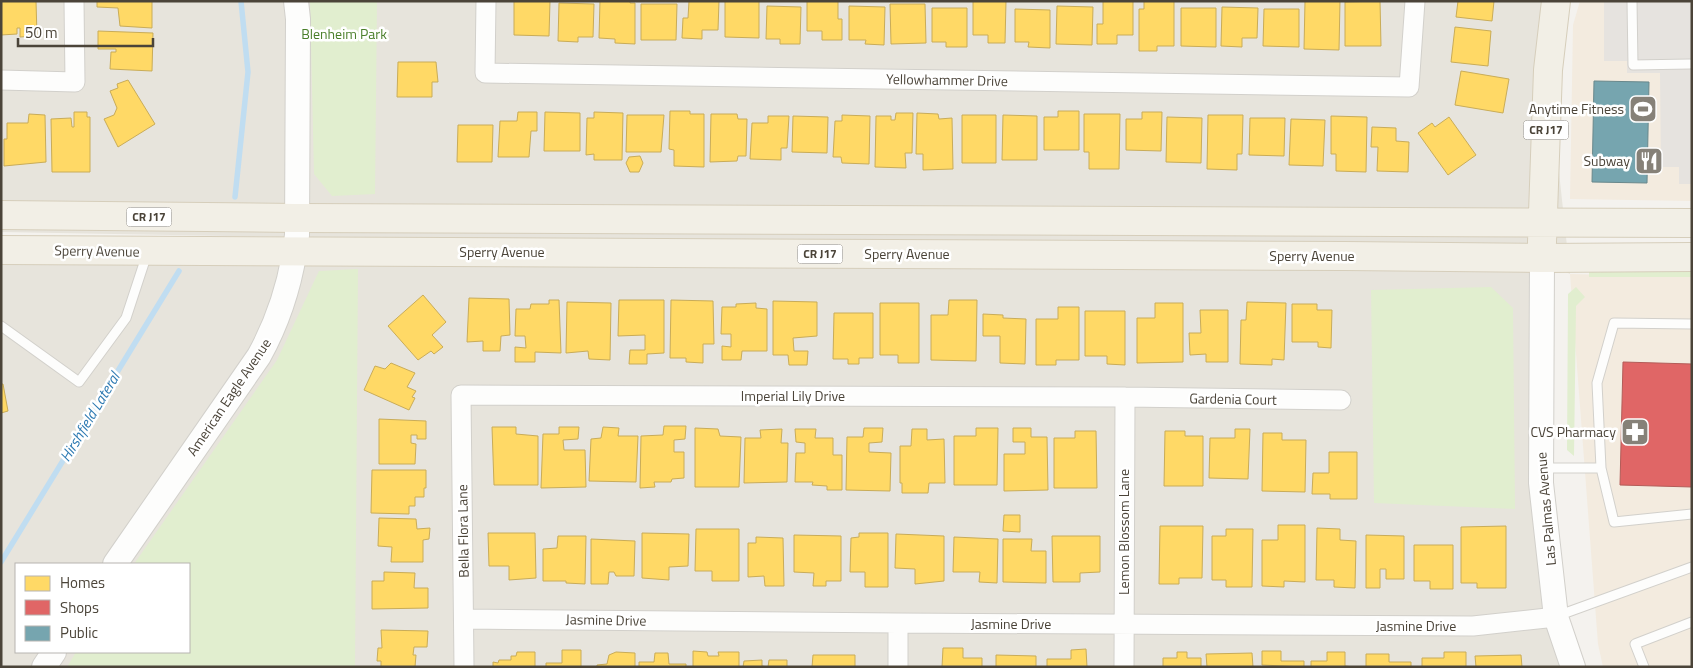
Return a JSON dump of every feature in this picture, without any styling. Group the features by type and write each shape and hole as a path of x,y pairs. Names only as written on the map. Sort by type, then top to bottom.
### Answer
{"main road":[{"name":"CR J17","path":"1542,258 1548,70 1556,1"},
{"name":"CR J17","path":"1,215 297,218 1543,222"},
{"path":"1543,222 1692,223"},
{"name":"Sperry Avenue","path":"1,250 1542,258 1692,257"}],"street":[{"path":"1,80 75,82 74,1"},
{"name":"American Eagle Avenue","path":"115,563 259,356 270,337 282,308 295,251 297,218 298,20 296,1"},
{"name":"Yellowhammer Drive","path":"486,1 485,73 1410,87 1414,1"},
{"name":"Las Palmas Avenue","path":"1542,258 1541,483 1556,616 1573,667"},
{"name":"Imperial Lily Drive","path":"461,395 1125,397"},
{"name":"Bella Flora Lane","path":"461,395 464,667"},
{"name":"Gardenia Court","path":"1125,397 1341,400"},
{"name":"Lemon Blossom Lane","path":"1124,667 1125,397"},
{"name":"Jasmine Drive","path":"464,619 1473,626 1556,616"},
{"path":"898,623 898,667"},
{"path":"44,667 53,653"}],"lane":[{"path":"1632,1 1632,65 1690,64"},
{"path":"1,326 79,382 126,318 148,251"},
{"path":"1692,324 1614,323 1597,383 1601,468 1614,522 1692,514"},
{"path":"1541,468 1601,468"},
{"path":"1556,616 1692,567"},
{"path":"1644,667 1635,644 1692,622"}],"shaded area":[{"path":"1,1 1566,1 1548,70 1570,274 1542,259 1556,616 1577,667 1,667 1,245 1457,257 1,232"},
{"path":"1580,1 1692,1 1692,201 1570,199 1573,25"},
{"path":"1604,1 1692,1 1692,184 1679,184 1679,167 1661,167 1660,73 1627,73 1627,61 1604,61"},
{"path":"1570,274 1692,277 1692,667 1603,667 1598,644"}],"green space":[{"name":"Blenheim Park","path":"310,1 377,1 375,194 332,196 314,174"},
{"path":"358,269 355,667 67,667 75,653 190,653 190,563 135,563 277,360 319,271"},
{"path":"1589,271 1692,271 1692,277 1589,277"},
{"path":"1491,287 1513,308 1515,509 1374,503 1371,290"},
{"path":"1576,287 1585,297 1576,306 1574,456 1567,450 1568,294"}],"building: Homes":[{"path":"1,1 36,1 37,36 20,37 20,28 17,28 17,34 1,35"},
{"path":"97,1 152,1 152,28 120,26 118,8 97,7"},
{"path":"514,1 550,1 549,36 514,35"},
{"path":"600,1 630,1 630,3 635,3 635,44 615,43 615,39 599,38"},
{"path":"689,1 719,1 718,30 702,30 702,39 682,38 683,18 688,18"},
{"path":"725,1 759,1 759,38 725,37"},
{"path":"807,1 838,1 838,19 842,19 842,40 822,40 822,31 807,31"},
{"path":"973,1 1006,1 1005,43 988,43 988,35 973,35"},
{"path":"1103,1 1133,1 1133,35 1117,35 1117,44 1097,44 1097,24 1103,24"},
{"path":"1144,1 1174,1 1174,46 1157,46 1157,51 1139,51 1139,9 1144,9"},
{"path":"1305,1 1340,1 1339,50 1304,49"},
{"path":"1380,1 1381,46 1345,46 1345,2"},
{"path":"1458,1 1494,1 1492,21 1456,17"},
{"path":"559,3 594,4 593,37 578,37 578,42 558,41"},
{"path":"641,4 677,4 676,40 641,40"},
{"path":"890,4 925,4 926,43 891,44"},
{"path":"767,6 801,7 800,44 780,44 780,39 766,39"},
{"path":"849,6 885,7 884,45 865,44 866,40 849,40"},
{"path":"1057,6 1093,7 1092,45 1056,44"},
{"path":"1222,7 1258,8 1257,38 1242,38 1242,47 1221,46"},
{"path":"932,8 967,8 967,47 946,47 946,42 932,42"},
{"path":"1181,8 1216,8 1216,47 1181,46"},
{"path":"1015,9 1050,10 1050,48 1028,47 1029,42 1015,42"},
{"path":"1264,9 1299,9 1299,47 1263,46"},
{"path":"1455,27 1491,31 1488,66 1451,62"},
{"path":"98,31 153,33 152,71 110,69 111,52 116,52 116,49 98,49"},
{"path":"398,62 436,62 438,82 432,82 432,97 397,97"},
{"path":"1461,71 1509,79 1503,113 1455,105"},
{"path":"128,80 155,124 118,147 104,119 114,115 117,108 110,91 118,88 117,84"},
{"path":"670,111 690,111 690,114 704,114 704,167 674,166 674,150 669,149"},
{"path":"1058,111 1079,111 1079,150 1044,150 1044,117 1058,117"},
{"path":"74,112 87,112 87,117 90,117 90,172 52,172 51,119 71,118 72,127 74,127"},
{"path":"518,112 537,112 537,131 531,131 529,157 498,157 500,121 517,121"},
{"path":"545,112 580,113 580,151 544,151"},
{"path":"594,112 623,113 622,160 594,160 594,154 586,155 587,118 594,118"},
{"path":"1142,112 1162,112 1161,151 1126,150 1126,119 1142,119"},
{"path":"896,113 913,113 912,153 905,153 906,168 875,167 876,116 891,116 891,120 895,120"},
{"path":"917,113 938,114 939,119 952,118 953,169 923,170 923,154 916,154"},
{"path":"29,114 45,115 46,162 4,166 4,139 7,139 7,123 28,123"},
{"path":"711,114 737,114 738,119 747,119 746,156 738,156 737,161 710,162"},
{"path":"1084,114 1120,114 1119,169 1089,169 1089,152 1084,152"},
{"path":"627,115 664,115 661,152 626,152"},
{"path":"842,115 870,116 869,164 842,163 841,157 833,157 835,121 842,121"},
{"path":"962,115 996,115 996,163 962,163"},
{"path":"1003,115 1037,116 1037,160 1002,160"},
{"path":"1208,115 1243,115 1242,154 1237,154 1237,170 1207,169"},
{"path":"768,116 789,116 787,148 781,148 781,160 750,159 752,123 768,123"},
{"path":"793,116 828,117 827,153 792,152"},
{"path":"1331,116 1367,117 1366,172 1336,171 1336,154 1331,154"},
{"path":"1167,117 1202,118 1201,163 1166,162"},
{"path":"1449,117 1476,155 1448,175 1418,133 1432,123 1435,127"},
{"path":"1250,118 1285,118 1284,156 1249,155"},
{"path":"1291,119 1325,120 1323,166 1289,165"},
{"path":"458,125 493,125 492,162 457,162"},
{"path":"1372,127 1396,128 1396,141 1409,142 1408,172 1377,171 1378,147 1371,147"},
{"path":"640,156 643,163 639,172 630,172 626,163 629,157"},
{"path":"423,295 446,322 432,335 443,347 434,354 431,351 418,360 388,326"},
{"path":"469,298 509,299 510,335 501,336 500,351 483,351 483,341 467,342"},
{"path":"549,300 559,300 561,353 535,352 535,362 515,362 515,347 526,348 525,336 515,336 516,309 530,309 531,304 549,304"},
{"path":"619,300 664,300 664,353 647,354 647,364 629,364 630,350 645,350 645,335 618,336"},
{"path":"671,300 713,301 714,344 703,344 703,363 686,362 686,358 670,358"},
{"path":"949,300 977,300 976,361 931,360 931,315 948,315"},
{"path":"773,301 817,302 817,336 793,338 794,351 808,351 807,365 789,365 788,355 773,355"},
{"path":"567,302 611,303 610,360 589,359 588,351 566,353"},
{"path":"1247,302 1286,303 1284,360 1272,359 1272,365 1240,364 1241,320 1246,320"},
{"path":"756,303 756,308 767,309 767,351 742,351 741,360 722,360 722,346 731,347 731,334 721,334 722,307 736,307 736,304"},
{"path":"880,303 919,303 919,363 898,363 898,355 880,355"},
{"path":"1155,303 1183,303 1183,362 1137,363 1137,318 1155,318"},
{"path":"1292,304 1317,304 1317,310 1332,310 1331,348 1318,347 1318,342 1292,342"},
{"path":"1058,307 1079,307 1079,360 1056,360 1056,365 1036,365 1036,319 1058,319"},
{"path":"1200,310 1228,310 1228,362 1206,362 1206,354 1190,355 1189,333 1201,333"},
{"path":"1085,311 1125,311 1125,365 1107,364 1107,356 1085,356"},
{"path":"834,313 873,313 873,358 859,358 859,364 848,364 848,359 833,359"},
{"path":"983,314 1003,315 1003,318 1026,319 1025,364 1000,363 1000,336 983,336"},
{"path":"391,363 415,373 407,387 416,391 412,397 415,398 409,410 364,390 375,366 385,369"},
{"path":"1,384 3,384 8,411 1,413"},
{"path":"379,419 426,421 426,439 417,439 417,435 411,435 411,443 416,444 415,464 379,464"},
{"path":"664,426 686,426 685,439 674,440 674,452 684,452 684,478 672,479 671,482 654,482 655,487 640,488 641,436 663,435"},
{"path":"492,427 516,427 516,434 538,436 538,485 494,485"},
{"path":"559,427 579,427 578,439 563,440 564,450 585,450 586,487 541,488 543,434 559,434"},
{"path":"603,427 619,428 618,436 638,436 636,482 589,481 591,439 601,438"},
{"path":"695,428 718,429 720,436 741,437 739,487 695,487"},
{"path":"864,428 883,428 882,442 869,443 869,452 891,453 890,491 846,490 847,437 863,437"},
{"path":"976,428 998,428 997,485 954,485 954,436 976,436"},
{"path":"1013,428 1031,428 1031,437 1047,437 1048,490 1004,491 1004,454 1025,454 1025,442 1013,442"},
{"path":"782,429 781,443 788,443 787,482 744,483 745,438 761,438 760,430"},
{"path":"795,429 816,429 815,438 833,438 833,455 842,455 842,490 827,490 827,486 812,485 813,482 795,482 796,453 805,453 805,443 796,442"},
{"path":"912,429 927,429 927,440 944,439 945,483 929,483 928,493 902,493 902,483 900,483 900,446 911,446"},
{"path":"1235,429 1250,429 1248,479 1209,478 1210,438 1235,438"},
{"path":"1075,431 1096,431 1097,488 1054,488 1054,438 1075,438"},
{"path":"1165,431 1185,431 1185,436 1203,436 1203,486 1164,486"},
{"path":"1263,433 1282,433 1282,440 1306,440 1305,492 1262,491"},
{"path":"1329,452 1357,452 1357,499 1330,499 1330,494 1312,494 1313,473 1329,473"},
{"path":"372,470 426,470 424,497 415,497 415,506 409,506 409,514 371,513"},
{"path":"1004,515 1020,515 1020,532 1003,531"},
{"path":"379,518 416,519 417,529 430,528 429,539 423,540 423,562 391,562 392,547 378,546"},
{"path":"1278,525 1305,525 1305,582 1284,581 1284,587 1262,586 1262,540 1278,540"},
{"path":"1160,526 1203,526 1202,578 1179,578 1179,584 1159,584"},
{"path":"1506,526 1506,588 1477,588 1477,583 1461,583 1461,527"},
{"path":"1317,528 1340,529 1340,540 1356,541 1355,588 1334,587 1334,580 1316,580"},
{"path":"696,529 739,529 739,581 712,581 712,571 695,571"},
{"path":"1226,529 1253,529 1252,587 1226,587 1226,580 1212,580 1212,536 1226,536"},
{"path":"488,533 535,533 536,578 509,580 509,566 489,566"},
{"path":"642,533 689,534 688,566 669,567 669,580 642,578"},
{"path":"859,533 888,533 888,587 865,587 865,572 850,572 851,538 859,537"},
{"path":"896,534 944,536 944,581 915,584 915,569 895,568"},
{"path":"794,535 841,536 841,581 826,581 826,586 813,586 814,573 794,572"},
{"path":"1366,535 1404,536 1404,579 1386,579 1386,569 1380,569 1380,588 1366,588"},
{"path":"558,536 586,536 585,584 566,583 566,581 543,581 543,549 557,548"},
{"path":"1052,536 1100,536 1100,572 1080,573 1080,582 1053,582"},
{"path":"756,537 783,538 784,586 765,586 764,576 748,577 748,543 756,543"},
{"path":"954,537 998,539 997,583 979,582 980,572 953,572"},
{"path":"591,539 635,541 634,576 616,576 614,572 609,572 608,584 591,584"},
{"path":"1003,539 1032,539 1031,551 1046,551 1046,583 1003,582"},
{"path":"1414,545 1453,545 1453,589 1430,589 1430,581 1414,581"},
{"path":"384,572 415,573 414,588 428,588 428,608 372,609 372,581 384,581"},
{"path":"381,630 428,631 427,647 414,647 413,655 416,655 415,667 381,667 381,661 377,661 378,648 382,648"},
{"path":"943,648 963,648 963,658 982,658 982,667 942,667"},
{"path":"1086,649 1087,667 1047,667 1047,659 1071,659 1071,650"},
{"path":"562,650 581,650 581,667 546,667 546,663 562,663"},
{"path":"693,651 707,652 708,656 719,656 718,652 739,652 739,667 693,667"},
{"path":"1262,651 1281,651 1281,661 1304,661 1304,667 1262,665"},
{"path":"517,652 535,652 535,667 493,667 493,662 498,663 499,660 511,660 511,656 516,656"},
{"path":"616,652 635,653 635,667 597,667 597,665 607,664 609,655"},
{"path":"1177,652 1187,652 1187,658 1201,658 1201,667 1163,667 1163,658 1177,658"},
{"path":"1327,652 1345,652 1345,666 1354,667 1311,667 1311,661 1327,661"},
{"path":"1444,652 1466,652 1466,667 1422,667 1422,658 1444,658"},
{"path":"655,653 668,653 669,664 686,664 686,667 639,667 639,662 654,662"},
{"path":"1252,653 1253,667 1207,667 1206,654"},
{"path":"1366,654 1389,654 1389,662 1411,662 1411,667 1366,667"},
{"path":"813,655 855,655 855,667 812,667"},
{"path":"996,655 1036,656 1036,667 996,667"},
{"path":"1521,655 1522,667 1476,667 1475,656"},
{"path":"762,660 762,666 768,667 743,667 744,661"},
{"path":"769,660 787,660 787,667 768,667"}],"building: Shops":[{"name":"CVS Pharmacy","path":"1623,362 1692,364 1692,487 1620,485"}],"building: Public":[{"path":"1594,81 1649,82 1647,183 1592,182"}],"waterway":[{"name":"Hirshfield Lateral","path":"235,197 248,72 241,1"},
{"name":"Hirshfield Lateral","path":"1,562 179,271"}],"place":[{"name":"Anytime Fitness","path":"1643,109"},
{"name":"Subway","path":"1649,161"},
{"name":"CVS Pharmacy","path":"1635,432"}]}
